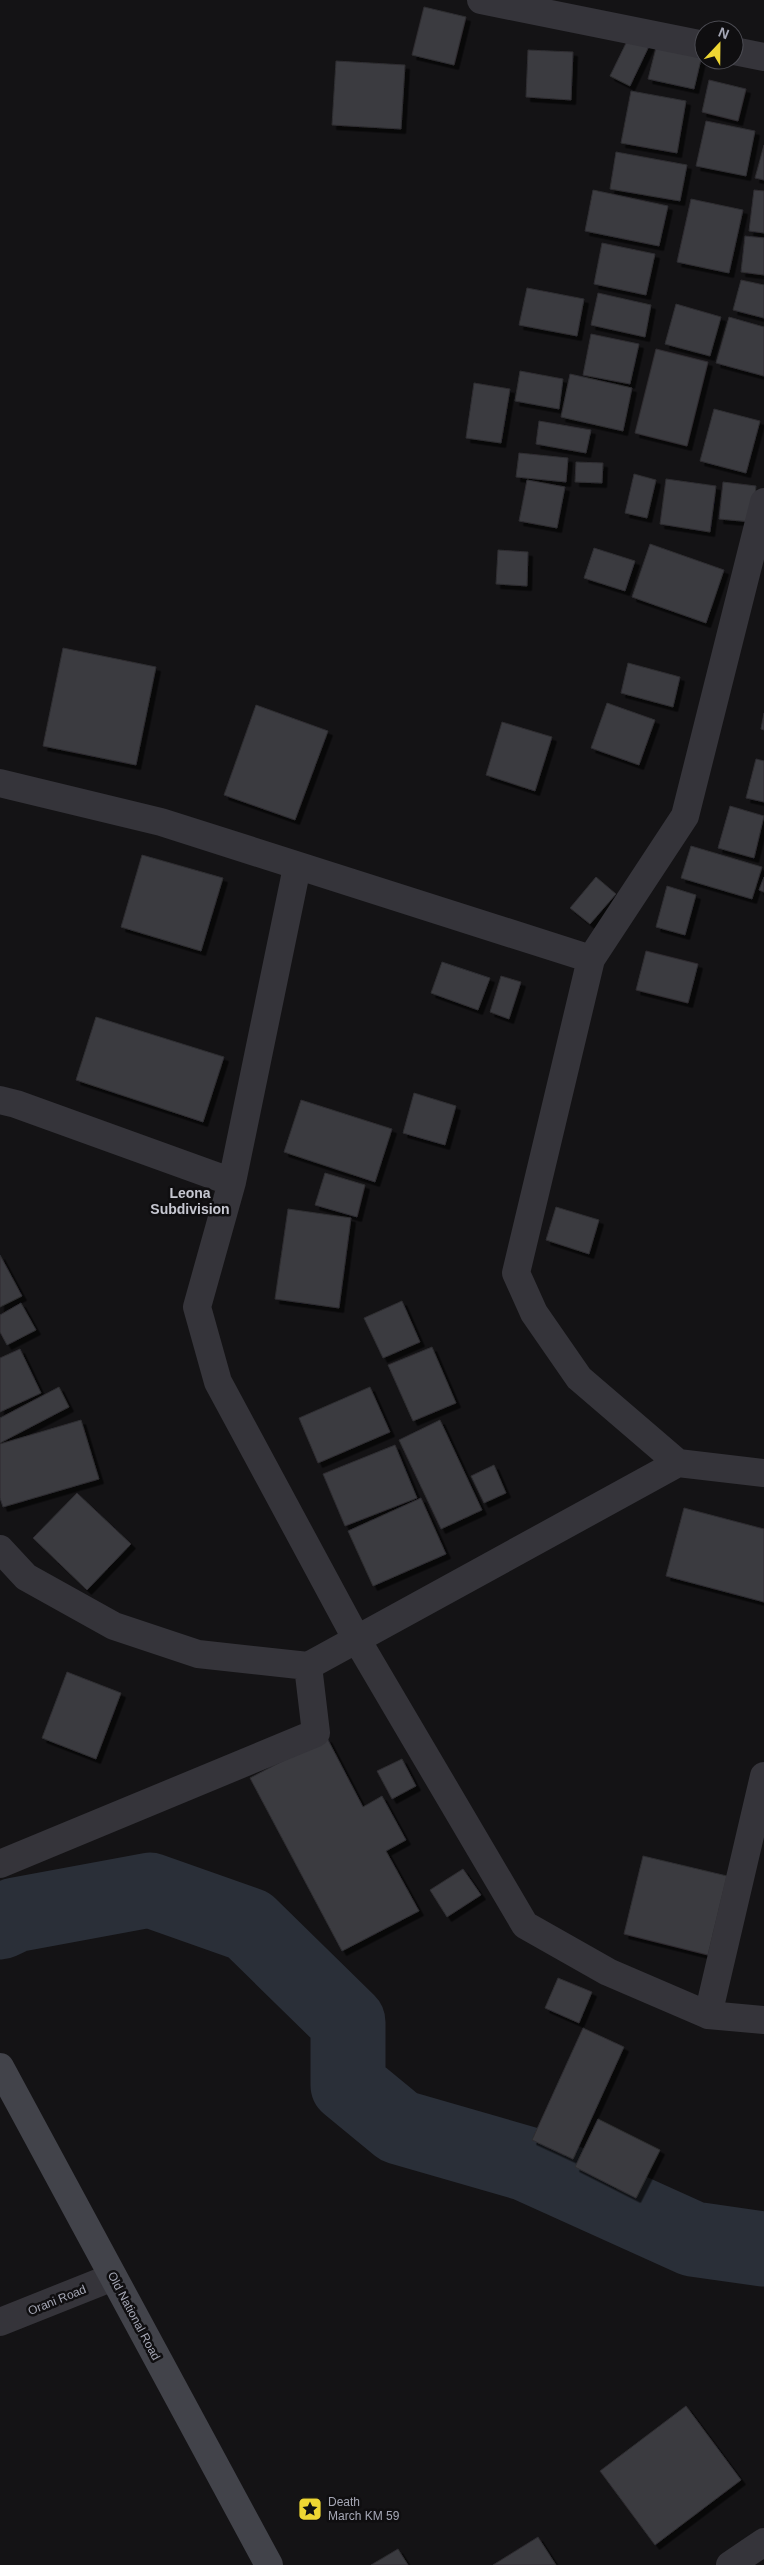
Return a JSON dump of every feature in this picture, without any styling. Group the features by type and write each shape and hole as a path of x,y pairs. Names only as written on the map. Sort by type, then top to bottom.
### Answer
{"main road":[{"name":"Old National Road","path":"0,2067 269,2565"}],"street":[{"path":"481,0 694,43"},
{"path":"744,53 764,57"},
{"path":"764,502 685,816 591,959 516,1273 534,1312 579,1378 678,1463 764,1474"},
{"path":"0,783 161,822 297,867 591,959"},
{"path":"297,867 232,1182 197,1307 218,1382 356,1638 524,1925 608,1972 708,2015 764,2020"},
{"path":"0,1100 16,1104 232,1182"},
{"path":"0,1549 26,1577 114,1626 198,1654 308,1666 678,1463"},
{"path":"0,1864 316,1733 308,1666"},
{"path":"708,2015 764,1776"},
{"name":"Orani Road","path":"0,2322 113,2277"},
{"path":"730,2565 764,2542"}],"building":[{"path":"424,7 466,17 454,65 412,55"},
{"path":"630,35 650,44 630,86 610,76"},
{"path":"657,44 694,53 694,70 698,70 694,89 648,79"},
{"path":"528,50 573,52 571,100 526,97"},
{"path":"336,61 405,65 401,129 332,125"},
{"path":"709,80 746,89 738,121 702,112"},
{"path":"631,91 686,101 677,153 621,143"},
{"path":"706,121 755,131 746,176 696,166"},
{"path":"764,145 764,180 755,178"},
{"path":"616,152 687,165 680,201 610,189"},
{"path":"593,190 668,206 659,246 585,231"},
{"path":"754,190 764,191 764,233 749,231"},
{"path":"691,199 743,210 729,273 677,262"},
{"path":"745,236 764,238 764,275 741,272"},
{"path":"602,243 655,254 646,295 594,284"},
{"path":"741,280 764,285 764,318 733,310"},
{"path":"527,288 584,299 577,336 519,325"},
{"path":"598,293 651,305 645,337 591,325"},
{"path":"676,304 721,317 710,356 665,344"},
{"path":"729,317 764,327 764,376 716,363"},
{"path":"591,334 639,344 630,384 583,375"},
{"path":"656,349 708,362 687,446 635,433"},
{"path":"520,371 563,379 559,409 515,401"},
{"path":"570,374 632,388 623,431 561,417"},
{"path":"474,383 510,389 501,443 466,438"},
{"path":"714,409 760,421 746,473 700,461"},
{"path":"539,421 591,430 586,453 536,444"},
{"path":"519,453 568,458 566,482 516,477"},
{"path":"576,462 603,463 602,483 575,482"},
{"path":"634,474 656,480 647,518 625,513"},
{"path":"666,479 716,486 710,532 660,524"},
{"path":"527,480 565,487 557,528 519,521"},
{"path":"723,482 756,486 752,522 719,519"},
{"path":"650,544 724,570 706,623 632,597"},
{"path":"594,548 635,561 625,591 584,578"},
{"path":"498,550 528,552 527,586 496,584"},
{"path":"63,648 156,667 136,765 43,746"},
{"path":"628,663 680,677 673,707 621,693"},
{"path":"607,703 655,720 639,765 591,748"},
{"path":"256,705 328,731 295,820 224,795"},
{"path":"764,713 764,730 761,729"},
{"path":"502,722 552,737 535,791 486,775"},
{"path":"756,759 764,761 764,802 746,798"},
{"path":"730,806 764,816 754,858 718,848"},
{"path":"691,846 762,867 752,899 681,878"},
{"path":"142,855 223,878 201,951 121,927"},
{"path":"596,877 616,894 590,924 570,908"},
{"path":"764,877 764,892 759,890"},
{"path":"667,886 696,895 685,935 656,927"},
{"path":"646,951 698,964 688,1003 636,990"},
{"path":"442,962 490,978 478,1010 431,993"},
{"path":"501,976 521,982 509,1019 490,1012"},
{"path":"96,1017 224,1057 203,1122 76,1080"},
{"path":"414,1093 456,1106 445,1145 403,1133"},
{"path":"301,1100 392,1129 375,1182 284,1152"},
{"path":"325,1173 365,1185 357,1217 315,1205"},
{"path":"556,1207 599,1220 589,1254 546,1240"},
{"path":"288,1209 351,1218 339,1308 275,1299"},
{"path":"0,1255 22,1296 0,1307"},
{"path":"402,1301 420,1342 383,1358 364,1318"},
{"path":"21,1303 36,1330 7,1345 0,1332 0,1315"},
{"path":"432,1347 456,1403 413,1421 388,1365"},
{"path":"20,1349 41,1393 0,1412 0,1358"},
{"path":"59,1387 69,1407 0,1443 0,1418"},
{"path":"370,1387 390,1432 318,1463 299,1418"},
{"path":"81,1420 99,1479 3,1507 0,1498 0,1444"},
{"path":"440,1420 482,1510 441,1529 399,1440"},
{"path":"395,1445 417,1498 345,1526 323,1474"},
{"path":"494,1465 506,1493 484,1503 471,1476"},
{"path":"77,1493 131,1544 87,1590 33,1538"},
{"path":"421,1498 446,1554 373,1586 348,1531"},
{"path":"684,1508 764,1529 764,1602 666,1576"},
{"path":"67,1672 121,1693 96,1759 42,1738"},
{"path":"327,1738 363,1807 382,1796 406,1840 386,1851 419,1911 342,1951 250,1778"},
{"path":"402,1759 416,1786 392,1799 377,1771"},
{"path":"643,1856 727,1876 708,1955 624,1934"},
{"path":"463,1869 481,1895 447,1917 430,1890"},
{"path":"558,1978 592,1992 579,2023 545,2008"},
{"path":"583,2028 624,2047 573,2159 532,2140"},
{"path":"598,2119 660,2150 636,2198 575,2167"},
{"path":"686,2406 741,2480 655,2545 600,2471"},
{"path":"538,2537 556,2565 493,2565"},
{"path":"398,2549 408,2565 371,2565"}],"waterway":[{"path":"0,1922 15,1915 150,1890 249,1925 348,2022 348,2085 399,2127 527,2164 693,2239 764,2249"}],"place":[{"name":"Death March KM 59","path":"310,2509"}],"district":[{"name":"Leona Subdivision","path":"190,1202"}]}
